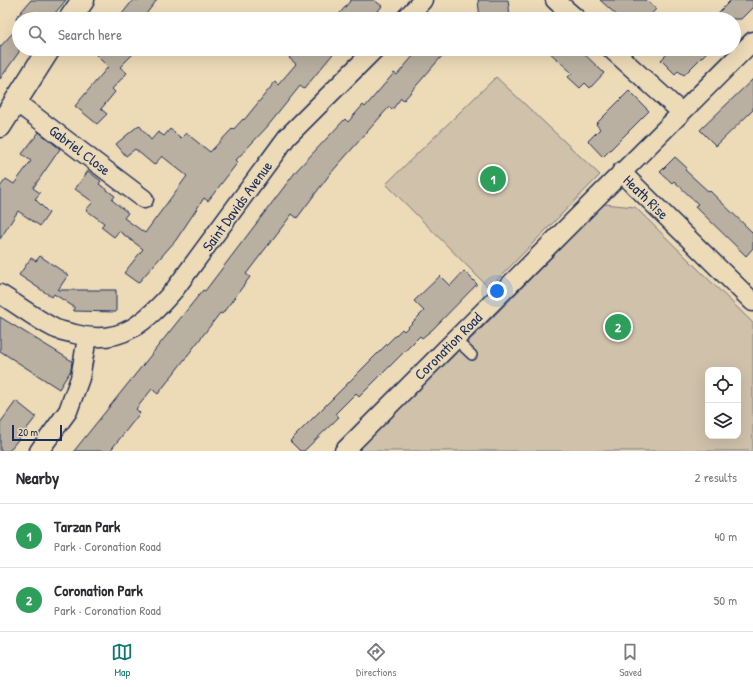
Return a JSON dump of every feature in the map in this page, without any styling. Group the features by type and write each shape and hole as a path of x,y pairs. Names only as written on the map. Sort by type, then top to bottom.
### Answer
{"street":[{"path":"75,12 83,0"},
{"path":"412,12 424,0"},
{"path":"555,0 568,12"},
{"name":"Heath Rise","path":"741,54 753,42"},
{"path":"0,126 46,56"},
{"name":"Saint Davids Avenue","path":"0,294 55,329 87,338 108,338 129,330 157,310 175,289 287,137 368,56"},
{"path":"619,56 681,112"},
{"name":"Heath Rise","path":"739,56 621,172 753,302"},
{"name":"Gabriel Close","path":"16,102 144,199"},
{"name":"Coronation Road","path":"344,451 621,172"},
{"path":"39,451 68,411 80,378 87,338"}],"lane":[{"path":"455,339 472,355"}],"shaded area":[{"path":"496,77 600,175 489,288 386,184"},
{"path":"604,204 635,207 753,323 753,451 355,451 479,331"}],"building":[{"path":"31,0 66,0 56,12 21,12"},
{"path":"133,0 157,0 148,12 124,12"},
{"path":"351,0 374,0 382,6 377,12 341,12"},
{"path":"478,0 508,0 510,12 479,12"},
{"path":"600,0 646,0 656,9 653,12 613,12"},
{"path":"731,0 753,0 753,7 741,19 741,12 719,12"},
{"path":"12,34 12,56 16,56 0,79 0,47"},
{"path":"97,56 131,56 120,67 127,73 112,89 115,92 101,109 107,114 97,124 75,106 108,67"},
{"path":"291,56 331,56 304,89 300,86 267,127 236,160 238,162 208,201 204,198 176,240 138,283 124,273 143,249 119,231 114,237 101,227 104,223 86,210 93,202 75,189 88,171 101,181 99,184 115,196 112,200 128,213 124,218 145,233 187,176 162,156 154,165 135,149 126,156 116,144 139,125 151,140 158,132 164,136 170,129 181,138 186,133 210,152 232,129 233,130 243,119 244,120 275,82 278,85 296,64 289,58"},
{"path":"413,56 442,56 404,100 401,98 392,110 389,107 330,174 297,218 292,214 246,274 250,277 222,314 220,313 158,394 152,389 136,409 140,413 110,451 74,451 203,290 205,291 297,170 345,119 348,122 363,105 365,107 394,73 397,75"},
{"path":"554,56 586,56 604,73 590,88 585,83 580,88 568,77 572,73"},
{"path":"665,56 703,56 684,75 678,71 675,74 661,60"},
{"path":"753,79 753,110 716,146 700,130"},
{"path":"629,91 649,111 603,157 588,141 600,129 596,124"},
{"path":"39,132 60,149 33,188 40,193 35,199 49,213 40,226 18,211 0,239 0,187 6,179 14,184 31,161 22,154"},
{"path":"675,157 687,168 685,170 709,192 710,191 753,233 753,248 746,256 695,206 698,204 674,181 672,183 660,172"},
{"path":"40,256 68,275 58,290 116,290 116,312 74,311 74,307 54,294 52,297 19,275 31,258 36,261"},
{"path":"464,271 477,284 433,329 422,338 420,336 359,397 356,393 335,414 339,417 304,451 300,451 290,441 402,329 404,331 424,311 414,301 440,276 450,286"},
{"path":"0,317 72,361 71,370 59,389 0,351"},
{"path":"16,401 36,417 9,451 0,451 0,423"}],"place":[{"name":"Tarzan Park","path":"493,179"},
{"name":"Coronation Park","path":"618,327"}]}
